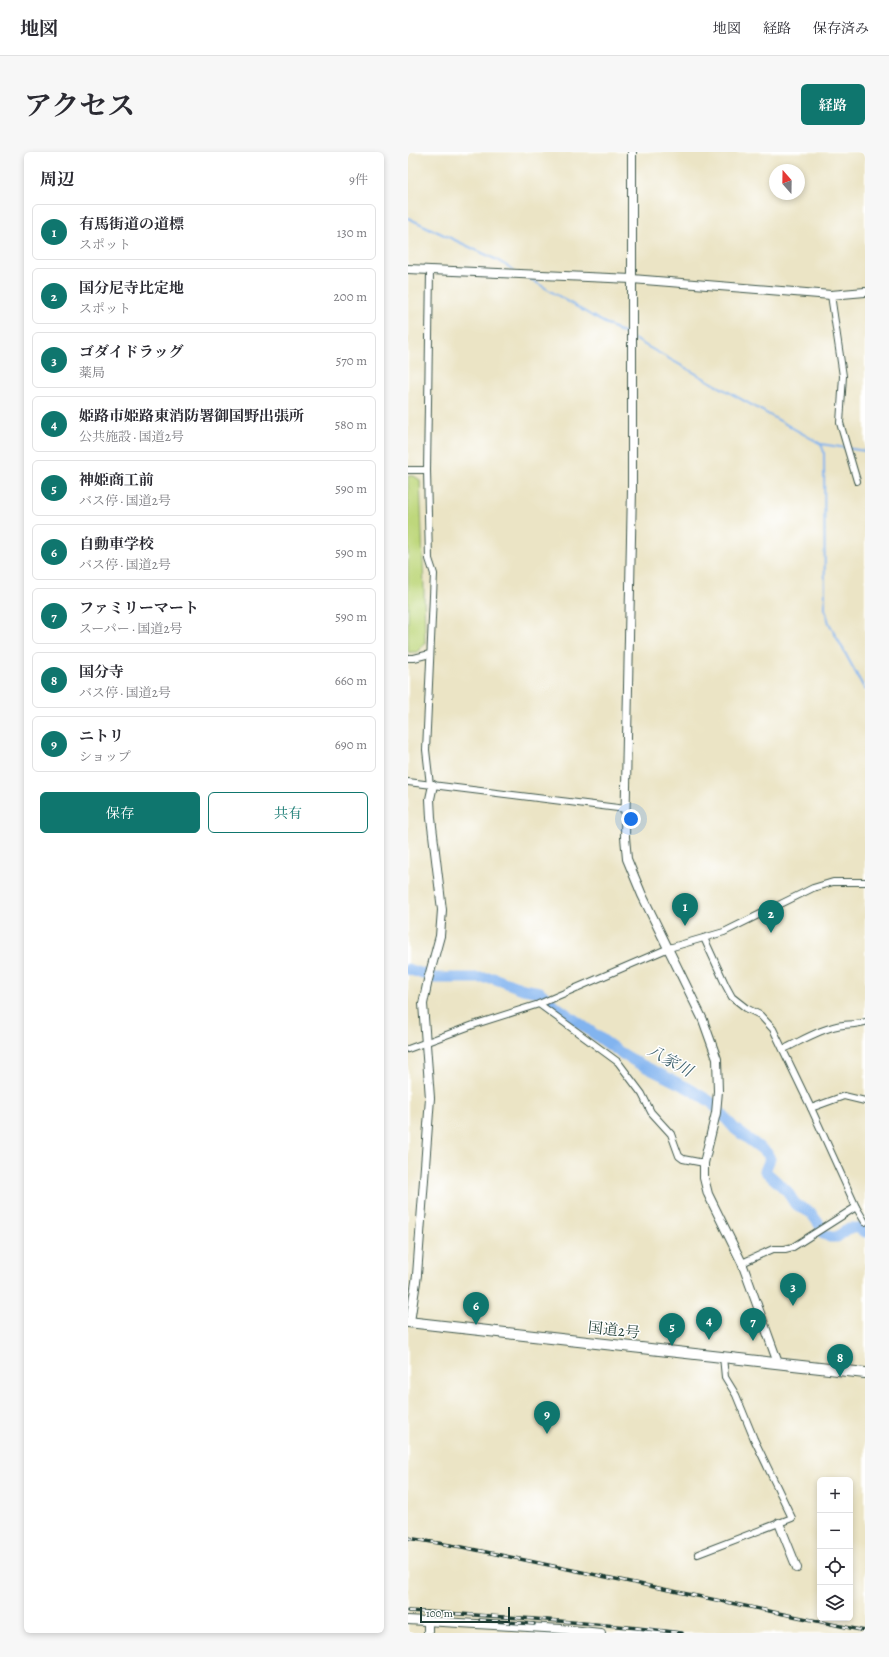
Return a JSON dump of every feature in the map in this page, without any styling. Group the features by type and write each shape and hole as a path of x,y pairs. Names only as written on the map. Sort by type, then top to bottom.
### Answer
{"highway":[{"name":"国道2号","path":"409,1322 865,1373"}],"street":[{"path":"632,152 632,488 625,837 627,859 642,895 703,1020 717,1059 718,1091 716,1113 704,1163 704,1178 708,1194 742,1263 778,1363"},
{"path":"408,269 632,279 831,295 865,292"},
{"path":"409,1322 417,1275 430,1098 423,1004 440,936 442,910 431,818 431,785 426,750 434,574 430,559 427,470 430,270"},
{"path":"831,295 843,376 840,423 857,481"},
{"path":"408,470 427,470"},
{"path":"408,658 430,654"},
{"path":"408,782 626,809"},
{"path":"408,1049 476,1024 539,1004 669,948 724,932 812,888 833,882 865,882"},
{"path":"704,938 732,996 746,1008 760,1014 773,1029 856,1207 865,1222"},
{"path":"539,1004 618,1062 642,1094 651,1112 670,1134 679,1156 683,1159 704,1163"},
{"path":"784,1050 826,1029 865,1022"},
{"path":"811,1108 844,1096 865,1101"},
{"path":"742,1263 773,1248 785,1249 793,1247 856,1207"},
{"path":"698,1554 792,1518 754,1440 736,1395 725,1377 723,1357"},
{"path":"779,1523 797,1568"},
{"path":"408,1620 561,1629 601,1633"},
{"path":"428,1622 428,1633"}],"green space":[{"path":"408,476 414,476 420,480 425,643 417,652 408,652"}],"waterway":[{"path":"408,218 495,259 514,270"},
{"path":"527,277 592,316 629,336"},
{"path":"634,339 821,444 865,451"},
{"path":"821,444 824,452 825,609 829,623 865,690"},
{"name":"八家川","path":"408,969 435,978 493,978 523,989 540,992 554,1005 618,1051 636,1062 688,1088 711,1102 735,1129 767,1153 770,1159 765,1171 787,1191 795,1204 811,1213 824,1234 830,1237 837,1237 849,1228 857,1228 865,1232"}],"railway":[{"path":"408,1538 462,1547 865,1631"},
{"path":"408,1611 545,1620 682,1633"},
{"path":"480,1620 534,1624"}],"place":[{"name":"有馬街道の道標","path":"685,926"},
{"name":"国分尼寺比定地","path":"771,933"},
{"name":"ゴダイドラッグ","path":"793,1306"},
{"name":"自動車学校","path":"476,1325"},
{"name":"姫路市姫路東消防署御国野出張所","path":"709,1340"},
{"name":"ファミリーマート","path":"753,1341"},
{"name":"神姫商工前","path":"672,1346"},
{"name":"国分寺","path":"840,1377"},
{"name":"ニトリ","path":"547,1434"}]}
